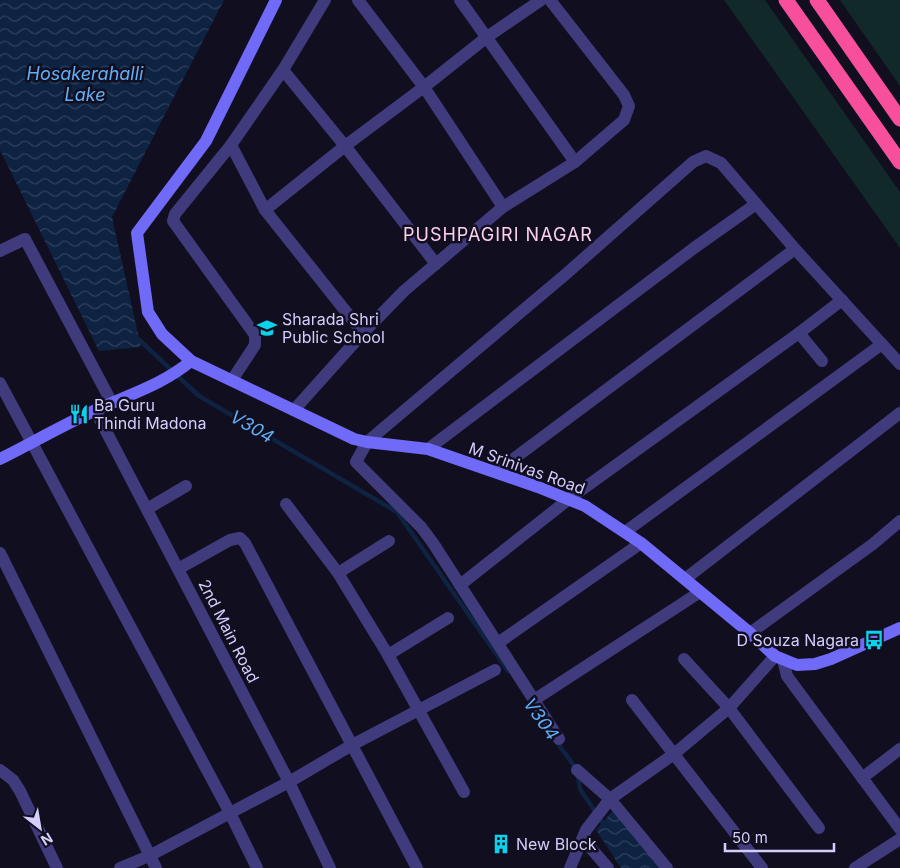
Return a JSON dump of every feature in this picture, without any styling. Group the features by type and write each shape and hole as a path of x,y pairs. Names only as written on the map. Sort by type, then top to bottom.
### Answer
{"highway":[{"path":"786,0 900,162"},
{"path":"817,0 900,118"}],"street":[{"name":"M Srinivas Road","path":"276,0 206,141 136,233 148,312 162,334 191,361 354,439 428,449 496,472 585,506 641,543 779,658"},
{"path":"232,380 255,344 255,335 173,221 175,214 231,145 283,70 325,0"},
{"path":"358,0 424,87 503,207"},
{"path":"460,0 575,162"},
{"path":"265,210 487,37 541,0"},
{"path":"294,410 363,333 404,291 503,207 575,162 624,120 630,106 624,94 550,0"},
{"path":"283,70 345,146 436,264"},
{"path":"231,145 265,210 363,333"},
{"path":"559,739 433,543 421,527 356,462 367,442 566,274 693,162 706,156 721,163 795,249 900,364"},
{"path":"428,449 686,254 756,204"},
{"path":"0,251 25,239 112,403"},
{"path":"496,472 795,249"},
{"path":"460,585 570,500 842,300"},
{"path":"799,333 822,361"},
{"path":"625,532 882,344"},
{"path":"0,459 96,410 151,387 180,370 191,361"},
{"path":"0,383 230,813 257,868"},
{"name":"2nd Main Road","path":"96,410 289,782 330,868"},
{"path":"685,579 900,413"},
{"path":"147,509 186,486"},
{"path":"286,504 338,573 388,655 464,792"},
{"path":"750,633 873,544 900,521"},
{"path":"178,569 230,540 240,538 245,543 416,868"},
{"path":"338,573 389,541"},
{"path":"498,643 641,543"},
{"path":"0,553 156,868"},
{"path":"534,700 700,592"},
{"path":"388,655 448,618"},
{"path":"779,658 797,665 815,664 831,659 900,628"},
{"path":"570,868 584,834 610,799 674,754 729,708 779,658"},
{"path":"779,658 787,676 900,829"},
{"path":"684,659 729,708 819,828"},
{"path":"120,868 149,856 289,782 352,745 495,670"},
{"path":"632,700 762,868"},
{"path":"862,778 900,749"},
{"path":"0,770 13,780 20,791 57,868"},
{"path":"577,770 610,799 667,868"},
{"path":"584,834 608,868"},
{"path":"855,868 900,839"}],"green space":[{"path":"724,0 765,0 900,192 900,248"},
{"path":"840,0 900,0 900,86"}],"water":[{"name":"Hosakerahalli Lake","path":"0,0 224,0 112,217 141,347 99,351 0,150"},
{"path":"615,808 663,868 621,868 596,830"}],"waterway":[{"name":"V304","path":"134,335 199,396 397,512 508,671"},
{"path":"556,741 577,770 580,789 605,826"}],"place":[{"name":"Sharada Shri Public School","path":"267,328"},
{"name":"Ba Guru Thindi Madona","path":"79,414"},
{"name":"D Souza Nagara","path":"874,640"},
{"name":"New Block","path":"501,844"}],"district":[{"name":"PUSHPAGIRI NAGAR","path":"498,235"}]}
